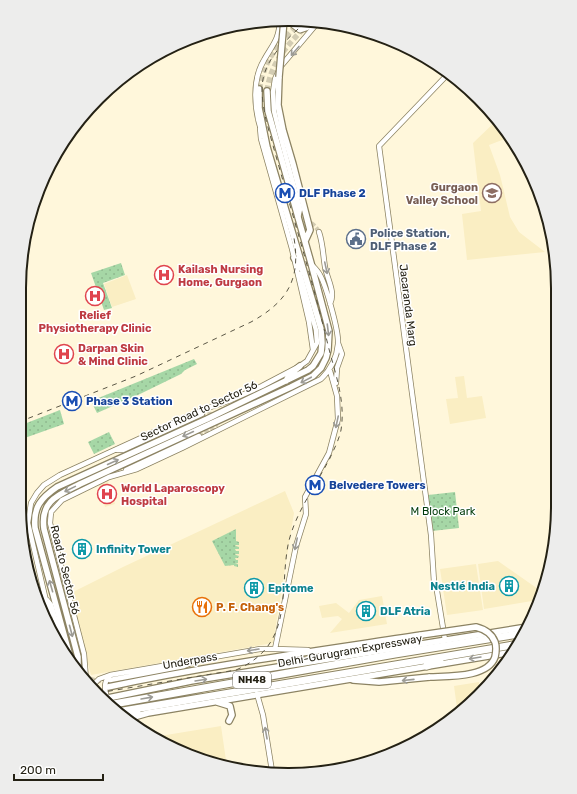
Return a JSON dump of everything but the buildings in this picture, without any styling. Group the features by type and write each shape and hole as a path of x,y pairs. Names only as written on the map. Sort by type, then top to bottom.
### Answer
{"highway":[{"path":"297,26 300,29 306,27"},
{"name":"Delhi-Gurugram Expressway","path":"111,699 517,634"},
{"name":"Delhi-Gurugram Expressway","path":"125,711 511,645"},
{"path":"385,650 395,654"},
{"path":"427,666 448,656"}],"main road":[{"path":"283,26 278,105 283,130 310,230 305,242"},
{"name":"Sector Road to Sector 56","path":"32,514 40,501 57,487 207,419 286,381 313,366 321,353 321,329 303,274 267,147 259,108 259,89"},
{"path":"267,91 268,111 311,263"},
{"path":"275,188 277,181"},
{"path":"294,258 303,274"},
{"name":"Road to Sector 56","path":"78,662 78,657 44,529 44,515 49,503 62,493 313,376 321,368 326,358 329,331 311,263"},
{"path":"286,381 289,375 300,366"},
{"path":"32,514 67,647"},
{"name":"Underpass","path":"108,687 148,678 315,650 347,647 476,627 490,634 495,642 497,652 493,663 485,670 463,674 386,682 369,682 346,679"},
{"path":"111,699 191,682 521,628"},
{"path":"133,717 148,713 215,701 505,653"},
{"path":"275,657 314,662"},
{"path":"215,701 230,706 232,715 229,721"},
{"path":"130,714 148,713"}],"street":[{"path":"279,27 278,35 259,69 256,84 256,111 294,258 313,350"},
{"path":"298,219 300,209 274,110 273,92 275,79 281,66 314,27"},
{"name":"Jacaranda Marg","path":"445,78 378,146 431,535 433,566 435,568 436,585 445,640"},
{"path":"260,128 267,147"},
{"path":"319,232 326,269 332,290 332,300 330,304"},
{"path":"110,477 143,466 314,384 330,371 338,343 337,328 321,276 311,263"},
{"path":"50,614 28,523 32,514 31,503 38,493 44,485 60,475 202,410 262,386 307,361 317,343 316,330 303,274"},
{"path":"275,649 296,546 306,514 305,497 329,453 338,419 336,389 337,368 342,354 338,343"},
{"path":"330,371 336,389"},
{"path":"115,450 123,450 202,414"},
{"path":"85,672 84,654 50,523 51,512 62,500 199,436"},
{"path":"45,597 51,605 60,635"},
{"path":"330,648 444,629"},
{"path":"95,683 99,679 110,678 155,666 260,649 315,650"},
{"path":"105,693 105,682 110,678"},
{"path":"258,694 271,767"}],"shaded area":[{"name":"Gurgaon Valley School","path":"493,124 504,139 489,145 500,175 510,217 519,232 545,252 467,260 462,214 481,211 473,143"},
{"path":"127,275 136,299 112,307 104,284"},
{"path":"464,376 467,398 482,396 486,418 450,424 446,399 458,398 455,377"},
{"name":"World Laparoscopy Hospital","path":"108,481 115,504 105,507 99,484"},
{"path":"285,491 294,513 273,643 91,675 69,594"},
{"path":"498,561 537,589 533,601 484,609 478,564"},
{"path":"476,564 483,610 447,615 440,569"},
{"path":"382,596 387,624 330,633 342,619 338,616 322,618 319,606 336,603 349,613 359,600"},
{"path":"479,682 479,686 457,707 454,686"},
{"path":"221,726 226,760 188,748 162,736"}],"green space":[{"path":"121,263 125,275 103,283 112,308 104,310 91,273"},
{"path":"194,359 197,364 185,370 181,374 97,413 91,401"},
{"path":"60,410 64,424 26,438 26,423"},
{"path":"109,432 115,444 94,454 88,442"},
{"name":"M Block Park","path":"455,492 459,528 432,531 428,495"},
{"path":"236,529 236,541 239,542 239,545 235,545 239,547 239,549 235,549 236,551 239,551 239,554 235,554 239,556 238,558 235,558 238,560 238,563 235,563 238,564 238,567 234,565 225,566 212,541"}],"tunnel":[{"path":"259,89 264,71 275,50 297,26"},
{"path":"267,91 275,64 285,49 304,28"},
{"path":"292,233 294,227 301,221 313,224 319,232"},
{"path":"293,244 297,260"},
{"path":"199,436 212,430 216,425 215,419 211,414 202,414"},
{"path":"91,679 97,681 108,680"},
{"path":"100,688 108,687"}],"railway":[{"path":"104,692 236,670 255,659 267,647 276,632 280,616 288,545 291,534 300,511 330,458 339,437 342,419 341,396 313,286 266,120 262,97 263,78 271,59 284,43 301,27"},
{"path":"26,419 136,376 251,322 263,314 274,306 289,288 293,278 295,266 296,253 294,238"}],"place":[{"name":"DLF Phase 2","path":"285,193"},
{"name":"Gurgaon Valley School","path":"492,193"},
{"name":"Police Station, DLF Phase 2","path":"356,239"},
{"name":"Kailash Nursing Home, Gurgaon","path":"164,275"},
{"name":"Relief Physiotherapy Clinic","path":"95,296"},
{"name":"Darpan Skin & Mind Clinic","path":"64,354"},
{"name":"Phase 3 Station","path":"72,401"},
{"name":"Belvedere Towers","path":"315,485"},
{"name":"World Laparoscopy Hospital","path":"107,494"},
{"name":"Infinity Tower","path":"82,549"},
{"name":"Nestlé India","path":"509,586"},
{"name":"Epitome","path":"254,588"},
{"name":"P. F. Chang's","path":"202,607"},
{"name":"DLF Atria","path":"366,611"}]}
